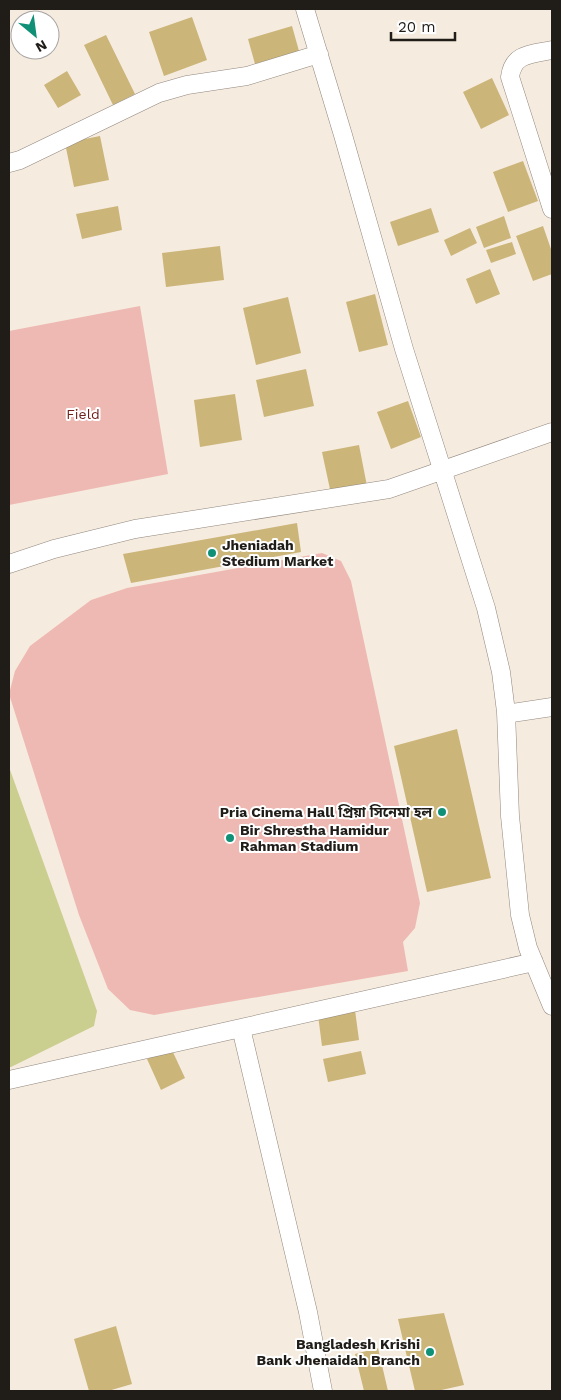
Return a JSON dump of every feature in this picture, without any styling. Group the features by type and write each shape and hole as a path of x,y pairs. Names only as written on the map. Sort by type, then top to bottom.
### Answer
{"street":[{"path":"304,9 404,349 486,608 501,672 506,714 510,816 520,915 528,948 552,1006"},
{"path":"552,50 523,56 514,62 510,77 552,209"},
{"path":"9,164 159,93 187,85 247,76 318,54"},
{"path":"9,564 54,549 135,529 389,489 552,432"},
{"path":"506,714 552,707"},
{"path":"9,1080 534,962"},
{"path":"241,1028 308,1312 323,1391"}],"green space":[{"name":"Field","path":"140,306 168,474 9,505 9,331"},
{"name":"Bir Shrestha Hamidur Rahman Stadium","path":"322,553 341,561 351,581 420,903 415,928 403,942 408,971 154,1015 130,1010 108,989 79,915 9,694 15,671 30,646 91,600 127,588"}],"shaded area":[{"path":"9,767 97,1011 94,1026 11,1067 9,1067"}],"building":[{"path":"192,17 207,60 164,76 149,32"},
{"path":"292,26 299,51 255,64 248,39"},
{"path":"106,35 135,94 113,105 84,45"},
{"path":"67,71 81,95 58,108 44,85"},
{"path":"492,78 509,115 481,129 463,92"},
{"path":"100,136 109,180 74,187 65,143"},
{"path":"523,161 538,201 508,212 493,172"},
{"path":"118,206 122,230 82,239 76,214"},
{"path":"431,208 439,232 398,246 390,222"},
{"path":"504,216 511,238 484,248 476,227"},
{"path":"543,226 552,252 552,274 533,281 516,236"},
{"path":"470,228 477,243 451,256 444,240"},
{"path":"512,242 516,254 491,263 486,250"},
{"path":"220,246 224,280 166,287 162,253"},
{"path":"490,269 500,294 476,304 466,279"},
{"path":"375,294 388,345 359,352 346,302"},
{"path":"288,297 301,353 256,365 243,308"},
{"path":"306,369 314,406 264,417 256,380"},
{"path":"235,394 242,440 200,447 194,400"},
{"path":"408,401 421,437 391,449 377,412"},
{"path":"359,445 367,486 331,494 322,452"},
{"name":"Jheniadah Stedium Market","path":"297,523 301,552 131,583 123,554"},
{"name":"Pria Cinema Hall প্রিয়া সিনেমা হল","path":"457,729 491,878 427,892 394,746"},
{"path":"355,1010 359,1040 322,1046 318,1015"},
{"path":"171,1048 185,1078 161,1090 147,1059"},
{"path":"361,1051 366,1074 328,1082 323,1059"},
{"name":"Bangladesh Krishi Bank Jhenaidah Branch","path":"444,1313 464,1385 437,1391 415,1391 398,1319"},
{"path":"116,1326 132,1384 108,1391 89,1391 74,1339"},
{"path":"378,1348 388,1391 364,1391 355,1354"}],"place":[{"name":"Jheniadah Stedium Market","path":"212,553"},
{"name":"Pria Cinema Hall প্রিয়া সিনেমা হল","path":"442,812"},
{"name":"Bir Shrestha Hamidur Rahman Stadium","path":"230,838"},
{"name":"Bangladesh Krishi Bank Jhenaidah Branch","path":"430,1352"}]}
